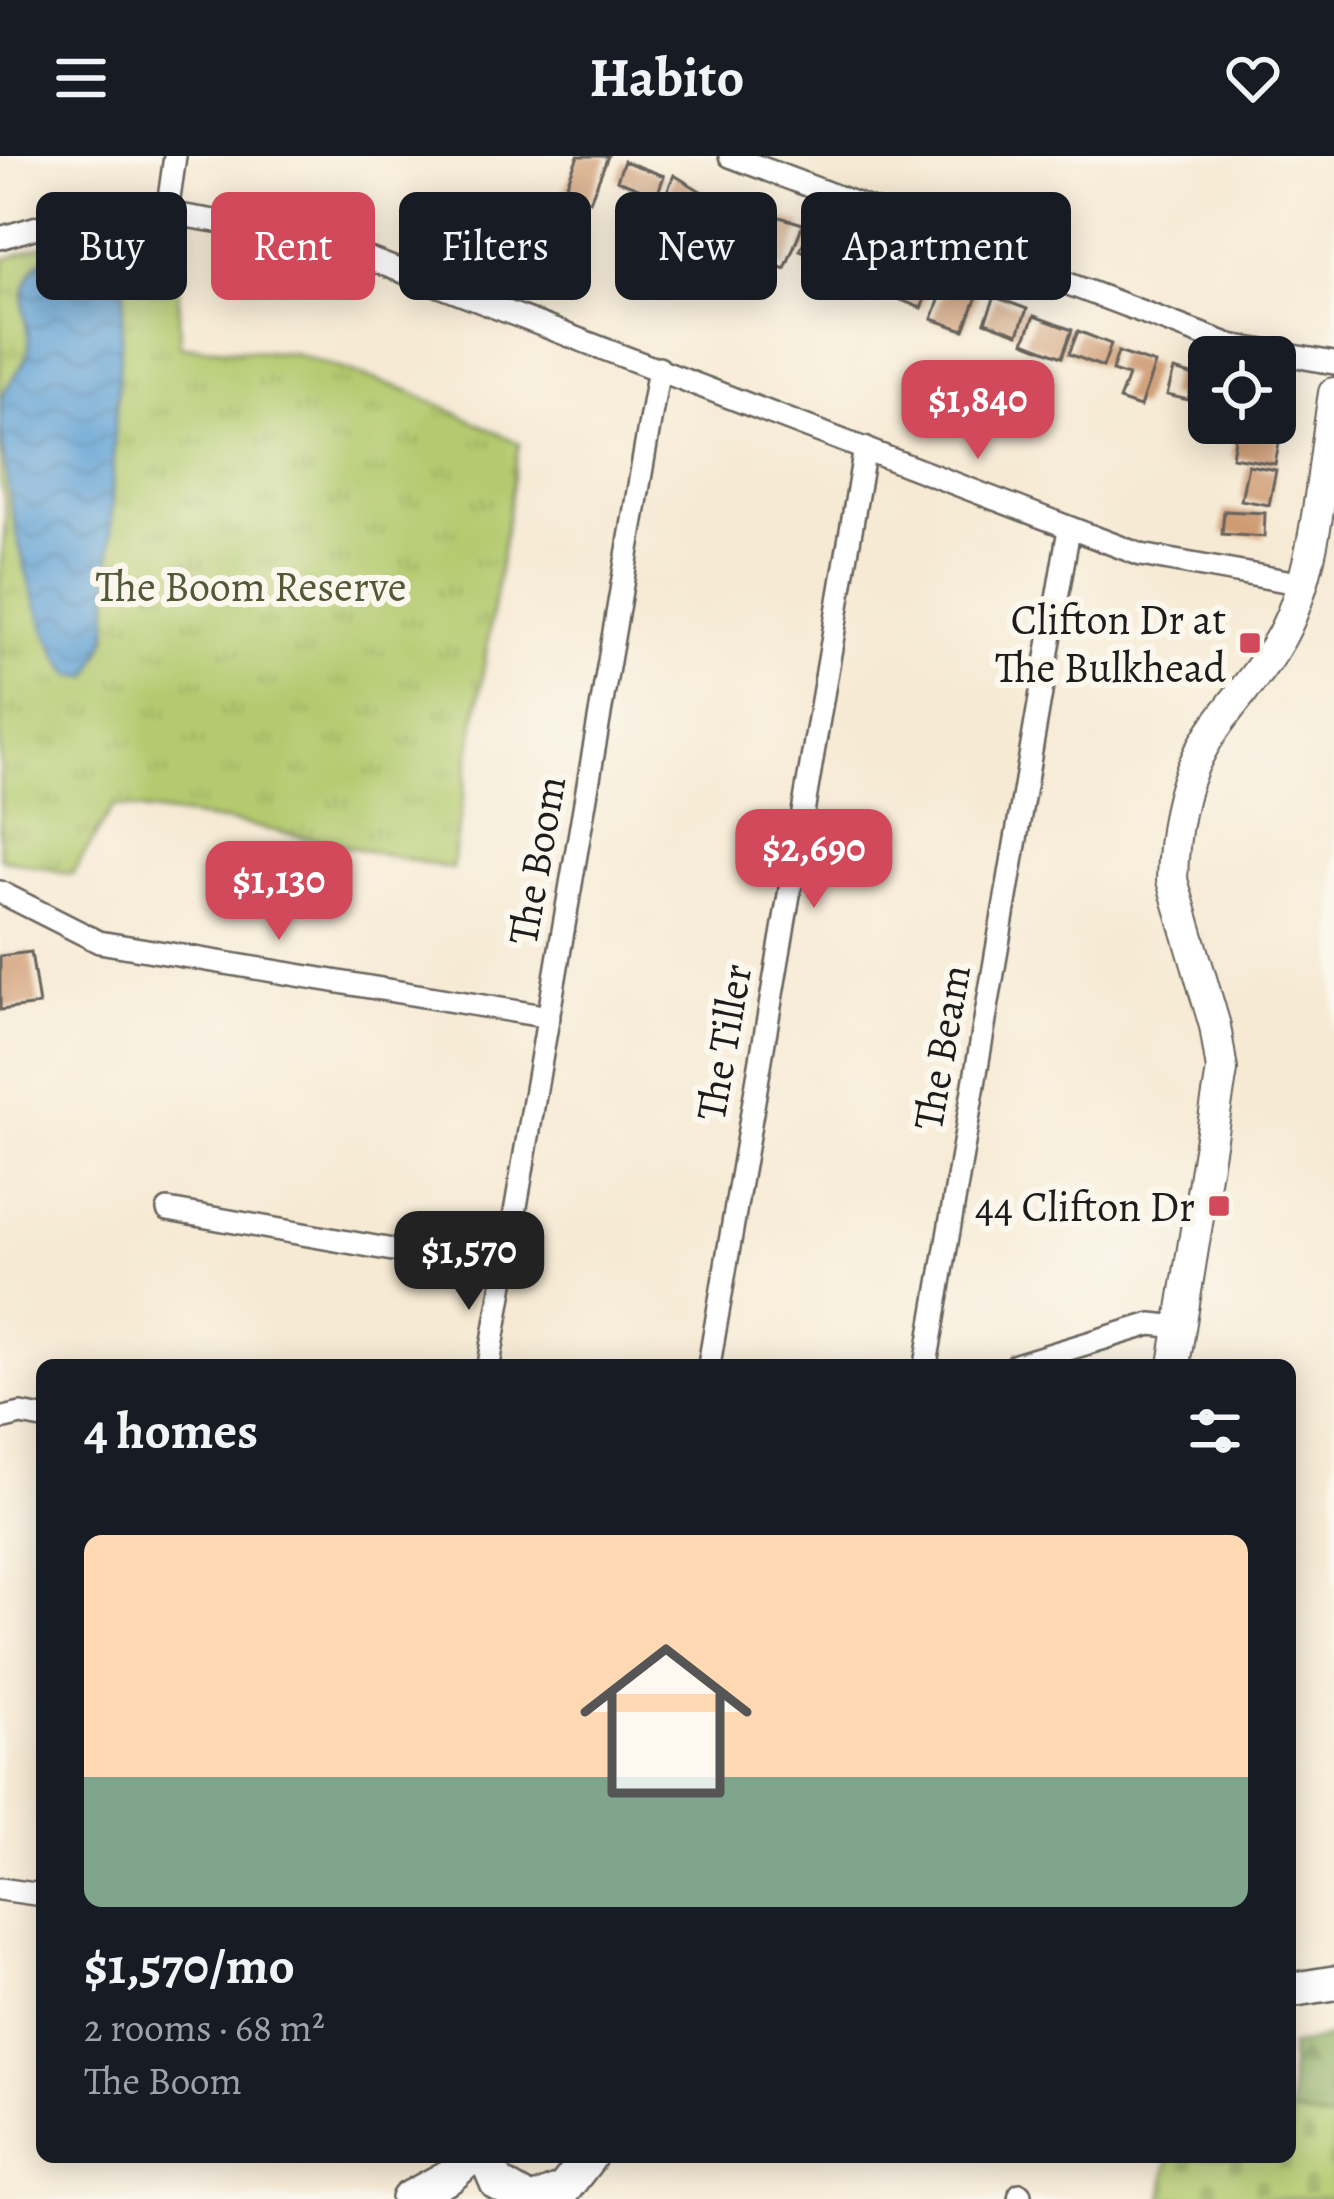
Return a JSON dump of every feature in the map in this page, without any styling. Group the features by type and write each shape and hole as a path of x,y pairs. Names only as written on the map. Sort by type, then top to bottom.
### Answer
{"main road":[{"path":"1296,1965 1334,1960"},
{"path":"1296,1989 1334,1983"},
{"path":"408,2199 464,2163"},
{"path":"489,2163 497,2183 549,2185"}],"street":[{"path":"170,192 175,156"},
{"path":"730,156 1230,345 1334,363"},
{"path":"187,216 312,237 1141,556 1303,584"},
{"path":"0,238 36,227"},
{"name":"The Boom","path":"490,1359 659,368"},
{"path":"1175,1359 1222,1070 1215,1026 1172,880 1184,788 1199,753 1282,636 1303,584 1334,394"},
{"name":"The Tiller","path":"710,1359 865,448"},
{"name":"The Beam","path":"927,1359 1069,529"},
{"path":"0,892 99,942 549,1017"},
{"path":"168,1210 505,1270"},
{"path":"1036,1359 1151,1324 1180,1327"},
{"path":"3,1417 36,1418"},
{"path":"0,1889 36,1893"}],"green space":[{"name":"The Boom Reserve","path":"36,248 36,300 179,300 180,346 293,353 410,391 519,443 452,869 238,823 114,806 72,874 0,858 0,580 6,519 0,481 0,296 5,259"},
{"path":"1334,2036 1334,2121 1296,2115 1296,2045"},
{"path":"1296,2115 1334,2121 1334,2199 1162,2199 1168,2163 1296,2163"}],"water":[{"path":"36,266 36,300 124,300 108,635 90,677 72,676 43,621 20,547 5,470 0,406 29,349 24,295"}],"building":[{"path":"578,156 608,156 591,198 591,192 564,191"},
{"path":"624,161 664,176 658,192 617,180"},
{"path":"674,175 702,192 667,192"},
{"path":"777,216 801,223 785,269 777,266"},
{"path":"901,300 925,300 921,308"},
{"path":"939,300 976,300 964,330 932,319"},
{"path":"994,300 1027,309 1018,334 985,322"},
{"path":"1034,316 1072,330 1062,357 1024,342"},
{"path":"1078,331 1111,344 1103,367 1069,354"},
{"path":"1118,352 1155,364 1140,407 1119,400 1128,376 1112,371"},
{"path":"1174,370 1188,374 1188,400 1167,395"},
{"path":"1234,444 1279,444 1275,464 1232,457"},
{"path":"1248,465 1276,470 1269,505 1241,500"},
{"path":"1224,511 1265,513 1264,537 1222,534"},
{"path":"31,952 39,1005 0,1010 0,956"}],"place":[{"name":"Clifton Dr at The Bulkhead","path":"1250,643"},
{"name":"44 Clifton Dr","path":"1219,1206"}]}
